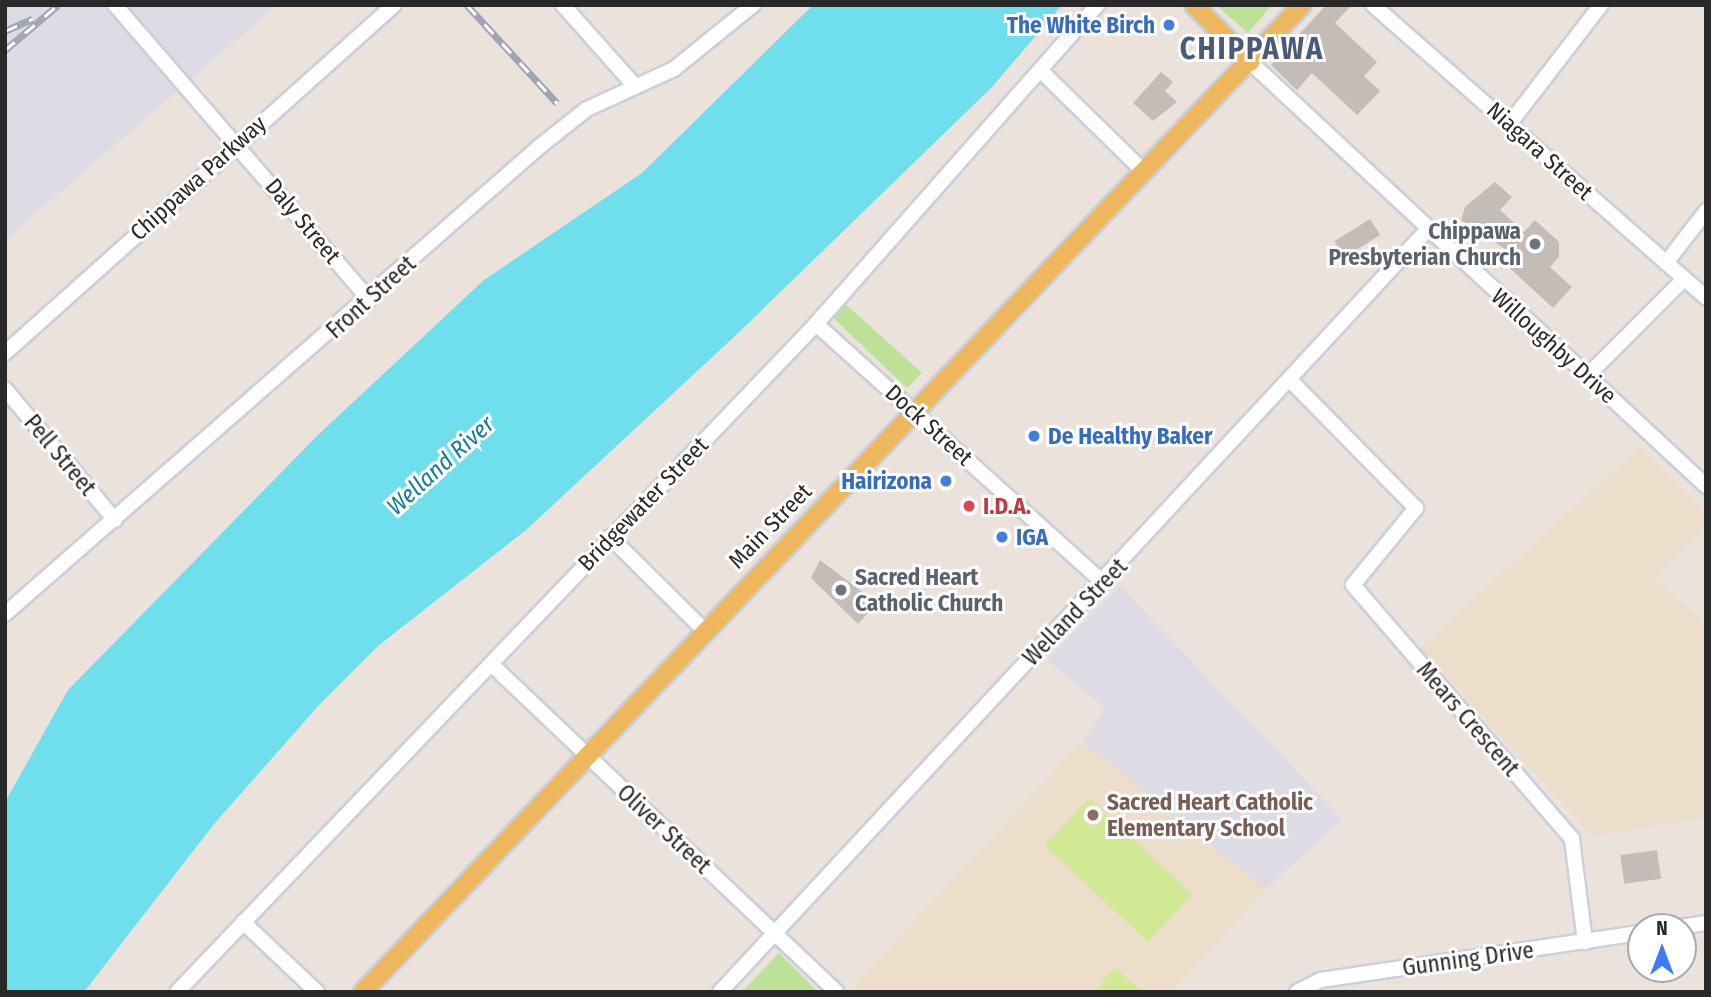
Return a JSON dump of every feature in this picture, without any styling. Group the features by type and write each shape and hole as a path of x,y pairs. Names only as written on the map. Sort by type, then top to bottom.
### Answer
{"main road":[{"path":"1194,5 1250,62"},
{"name":"Main Street","path":"363,992 1142,170 1250,62 1302,5"}],"street":[{"name":"Daly Street","path":"115,5 369,299"},
{"name":"Chippawa Parkway","path":"5,353 236,142 394,5"},
{"path":"563,5 635,85"},
{"name":"Front Street","path":"5,614 369,299 538,147 587,109 674,69 753,5"},
{"name":"Bridgewater Street","path":"177,992 816,324 1097,5"},
{"name":"Niagara Street","path":"1373,5 1510,122 1706,298"},
{"path":"1510,122 1601,5"},
{"name":"Willoughby Drive","path":"1250,62 1427,230 1706,486"},
{"path":"1041,71 1142,170"},
{"path":"1666,262 1706,211"},
{"name":"Welland Street","path":"720,992 1104,583 1427,230"},
{"path":"1587,376 1684,279"},
{"name":"Dock Street","path":"816,324 1104,583"},
{"name":"Mears Crescent","path":"1290,380 1416,508 1353,585 1572,839 1585,942"},
{"name":"Pell Street","path":"5,389 115,520"},
{"path":"610,537 705,631"},
{"name":"Oliver Street","path":"492,665 837,992"},
{"path":"243,922 317,992"},
{"name":"Gunning Drive","path":"1297,992 1321,980 1627,935"}],"shaded area":[{"path":"5,5 277,5 5,240"},
{"path":"1640,447 1706,514 1706,525 1654,579 1706,623 1706,817 1592,836 1420,648"},
{"path":"1120,586 1342,819 1266,889 1082,741 1106,709 1047,660"},
{"name":"Sacred Heart Catholic Elementary School","path":"1082,741 1266,889 1172,992 860,992 854,986"}],"green space":[{"path":"1216,5 1272,5 1248,33"},
{"path":"841,300 922,373 907,388 828,313"},
{"path":"1089,798 1192,894 1148,942 1045,846"},
{"path":"779,953 818,992 742,992"},
{"path":"1115,968 1143,992 1093,992"}],"water":[{"name":"Welland River","path":"813,5 1062,5 992,87 736,335 526,530 378,646 319,705 214,824 84,992 5,992 5,802 68,690 318,435 484,280 642,173"}],"building":[{"path":"1326,5 1352,5 1335,23 1377,62 1364,76 1380,91 1357,115 1312,73 1297,90 1271,65"},
{"path":"1161,72 1173,82 1165,91 1177,102 1153,121 1133,103"},
{"name":"Chippawa Presbyterian Church","path":"1495,182 1512,197 1500,210 1524,232 1535,220 1559,242 1559,257 1550,267 1572,287 1553,308 1500,259 1508,251 1461,220 1465,207"},
{"path":"1370,219 1380,235 1344,257 1334,241"},
{"name":"Sacred Heart Catholic Church","path":"820,560 877,603 858,624 811,578"},
{"path":"1657,850 1661,879 1624,884 1620,855"}],"railway":[{"path":"5,50 58,5"},
{"path":"467,5 557,103"},
{"path":"5,31 32,19"}],"place":[{"name":"The White Birch","path":"1169,25"},
{"name":"Chippawa Presbyterian Church","path":"1535,244"},
{"name":"De Healthy Baker","path":"1034,436"},
{"name":"Hairizona","path":"946,481"},
{"name":"I.D.A.","path":"969,506"},
{"name":"IGA","path":"1002,537"},
{"name":"Sacred Heart Catholic Church","path":"841,590"},
{"name":"Sacred Heart Catholic Elementary School","path":"1093,815"}],"district":[{"name":"CHIPPAWA","path":"1252,49"}]}
